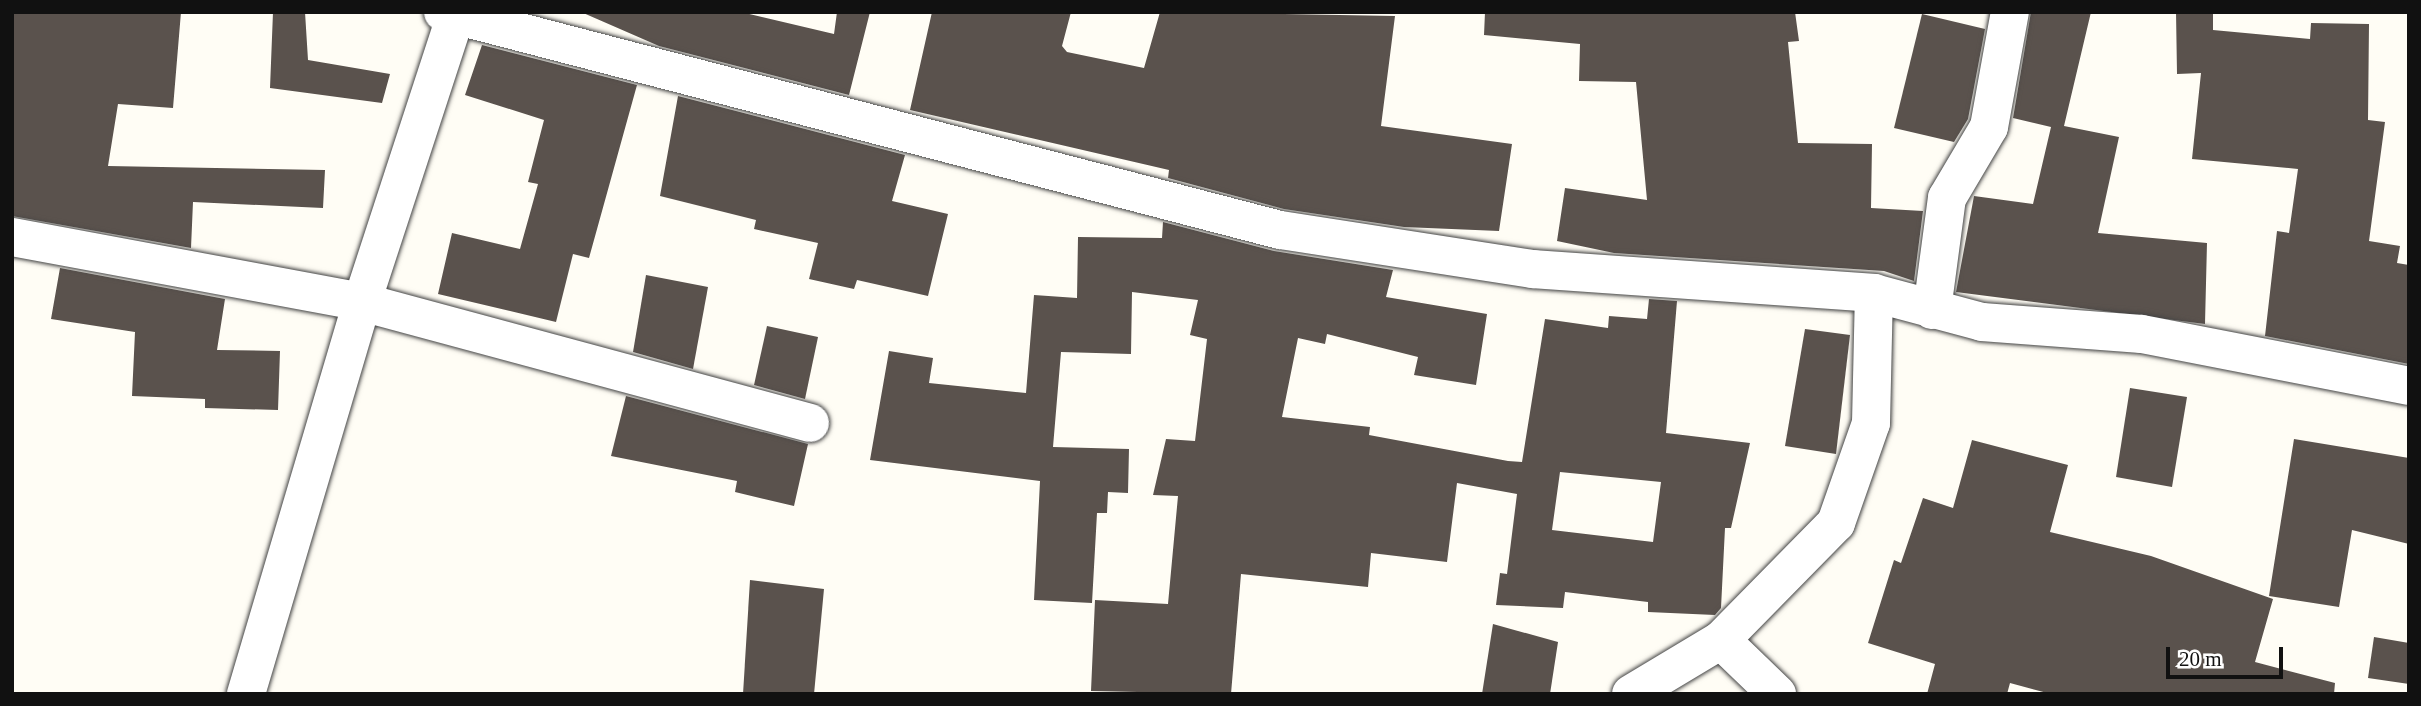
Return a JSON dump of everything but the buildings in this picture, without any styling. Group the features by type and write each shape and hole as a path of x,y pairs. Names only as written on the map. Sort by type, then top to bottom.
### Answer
{"street":[{"path":"1932,310 1947,198 1989,127 2010,12"},
{"path":"246,694 451,13 1280,230 1533,269 1874,293 1982,322 2142,334 2409,386"},
{"path":"12,237 362,302 810,423"},
{"path":"1631,694 1721,640 1836,523 1871,423 1874,293"},
{"path":"1721,640 1777,694"}]}
